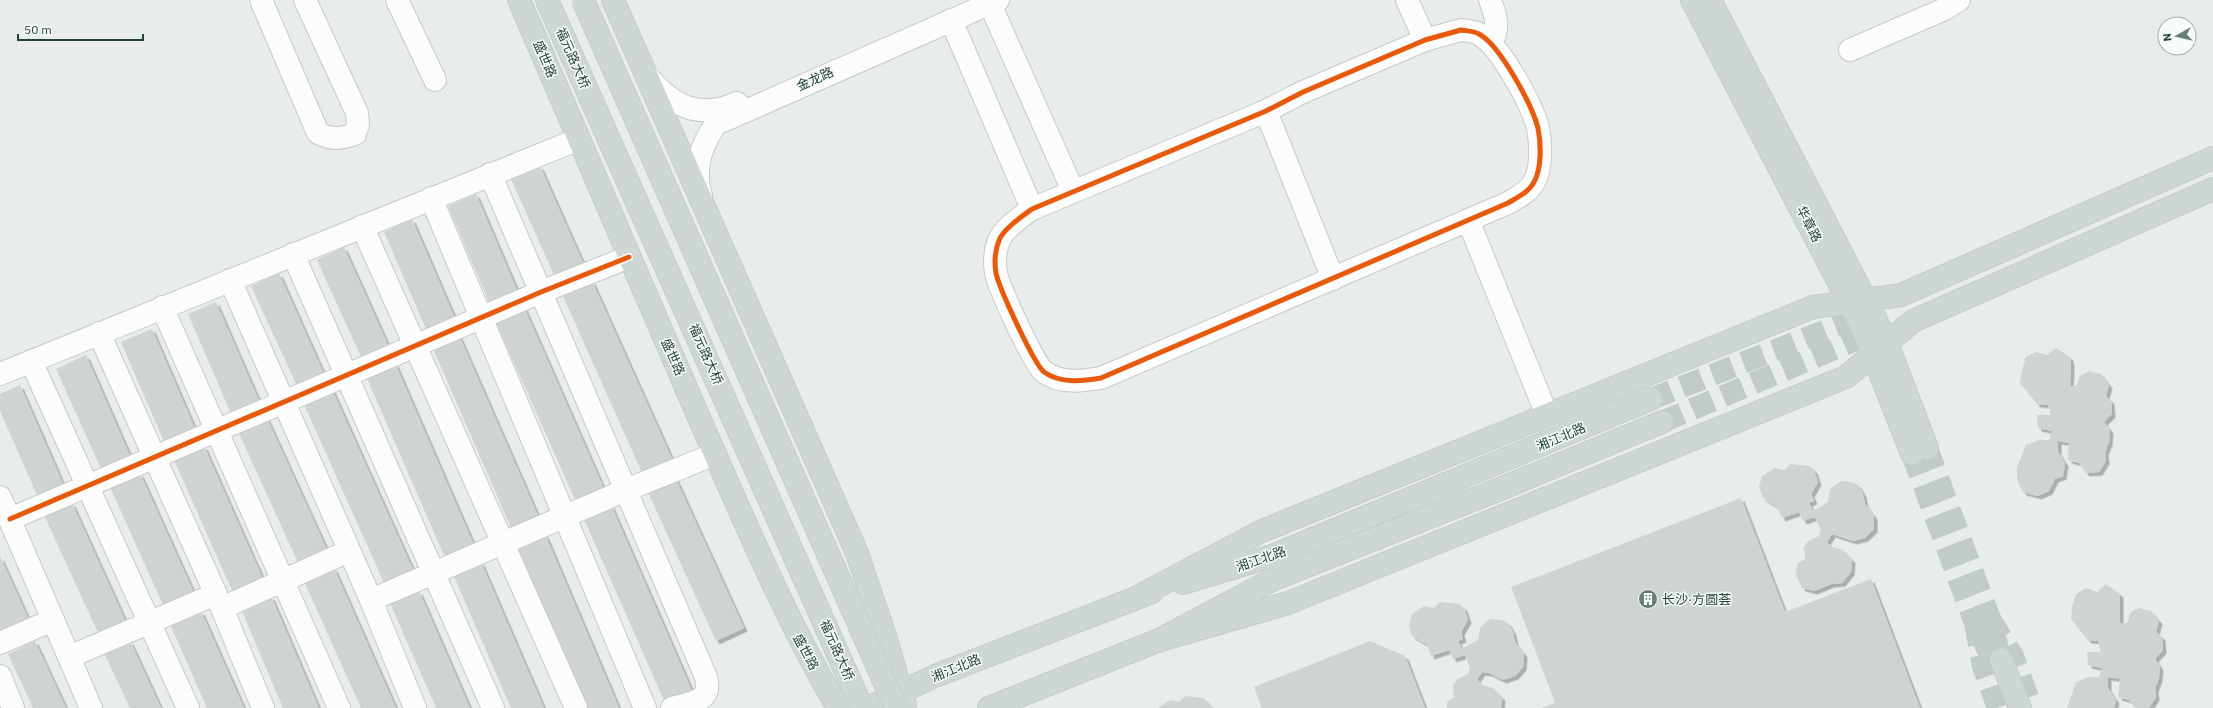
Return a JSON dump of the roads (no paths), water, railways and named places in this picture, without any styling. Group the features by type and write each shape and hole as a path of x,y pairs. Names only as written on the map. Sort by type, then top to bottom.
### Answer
{"main road":[{"name":"盛世路","path":"519,0 715,454 801,643 838,708"},
{"name":"福元路大桥","path":"548,0 862,708"},
{"path":"583,0 902,703"},
{"path":"613,0 857,553 902,703"},
{"name":"华章路","path":"1692,0 1858,300"},
{"name":"华章路","path":"1710,0 1858,300 1880,348 1920,451"},
{"path":"1138,596 1262,530 1805,310 1858,300 1901,295 2213,158"},
{"path":"1157,641 1288,603 1846,377 1913,321 2213,189"},
{"name":"湘江北路","path":"867,708 902,703 935,676 1138,596 1272,556 1651,399"},
{"name":"湘江北路","path":"989,708 1157,641 1274,579 1505,487 1662,422"},
{"path":"2011,708 1998,660 2020,708"}],"street":[{"path":"261,0 318,133 330,139 344,138 355,134 358,125 357,113 305,0"},
{"path":"397,0 435,80"},
{"path":"1407,0 1424,40"},
{"path":"1490,0 1496,16 1497,33 1491,43"},
{"path":"1850,50 1946,9 1959,0"},
{"path":"987,1 1073,191"},
{"name":"金龙路","path":"646,74 664,94 681,105 700,112 724,109 987,1"},
{"name":"金龙路","path":"706,211 698,179 698,164 706,138 716,124 951,20 987,1"},
{"path":"951,20 1032,209"},
{"path":"1461,30 1479,34 1491,43 1524,94 1538,128 1540,149 1538,168 1534,182 1524,194 1508,203 1100,378 1081,381 1055,378 1044,371 1027,345 997,276 996,250 1001,236 1032,209 1266,111 1303,92 1424,40 1461,30"},
{"path":"1266,111 1332,279"},
{"path":"0,374 579,139"},
{"path":"490,174 709,687 706,694 699,700 672,708"},
{"path":"431,198 645,708"},
{"path":"1468,220 1547,415"},
{"path":"362,226 576,708"},
{"path":"293,254 493,708"},
{"path":"10,519 481,317 629,257"},
{"path":"230,280 371,600 415,708"},
{"path":"162,307 339,708"},
{"path":"99,333 219,601 263,708"},
{"path":"31,361 188,708"},
{"path":"371,600 564,516 715,454"},
{"path":"0,497 91,708"},
{"path":"70,657 149,623 283,581 349,551"},
{"path":"0,643 53,620"},
{"path":"0,676 13,708"}],"tunnel":[{"path":"1651,399 1875,311"},
{"path":"1662,422 1884,328"},
{"path":"1927,448 1990,619 2001,659"},
{"path":"1912,454 1975,623 1989,653"},
{"path":"1990,619 2013,656 2032,708"},
{"path":"1975,623 1983,666 1998,708"}],"place":[{"name":"长沙·方圆荟","path":"1648,599"}]}
